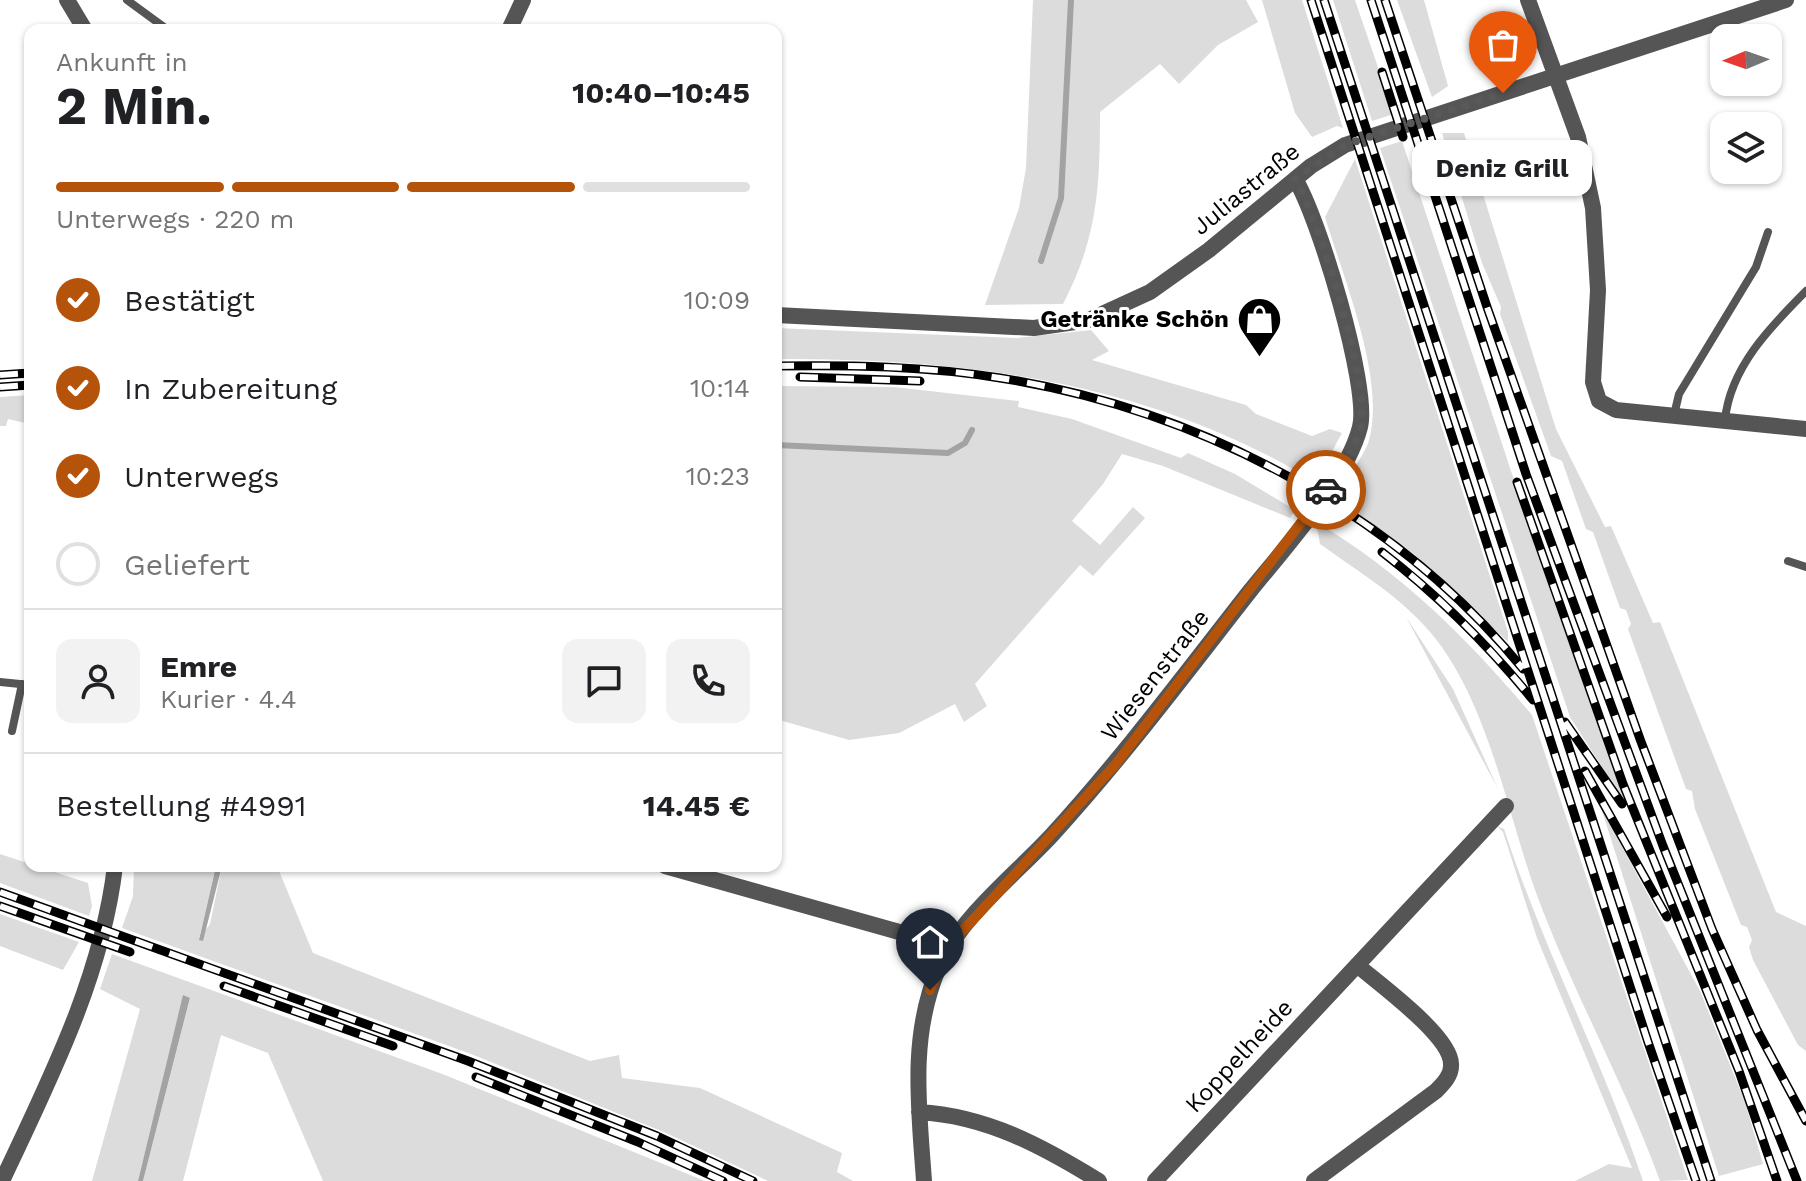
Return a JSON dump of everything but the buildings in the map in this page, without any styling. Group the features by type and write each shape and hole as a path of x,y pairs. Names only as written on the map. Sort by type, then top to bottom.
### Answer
{"street":[{"path":"67,0 81,24"},
{"path":"512,24 523,0"},
{"path":"1528,0 1578,137 1593,208 1598,290 1595,392 1606,407 1616,410 1806,429"},
{"name":"Juliastraße","path":"782,315 1034,328 1089,320 1150,292 1209,250 1295,179 1345,145 1786,0"},
{"name":"Wiesenstraße","path":"924,1181 917,1065 923,1016 949,946 1115,765 1277,559 1339,473 1354,444 1361,425 1363,398 1358,370 1311,209 1295,179"},
{"name":"Koppelheide","path":"1155,1181 1506,806"},
{"path":"2,1181 77,1011 105,918 114,872"},
{"path":"686,872 949,946"},
{"path":"1314,1181 1436,1091 1451,1072 1451,1062 1441,1040 1357,965"},
{"path":"919,1112 966,1117 1005,1130 1050,1151 1099,1181"}],"lane":[{"path":"127,0 160,24"},
{"path":"1674,416 1679,394 1756,267 1768,232"},
{"path":"1725,421 1732,388 1767,330 1806,291"},
{"path":"1788,561 1806,567"},
{"path":"0,682 24,685"},
{"path":"12,731 24,692"}],"shaded area":[{"path":"1033,0 1246,0 1258,22 1218,45 1179,84 1160,64 1100,112 1095,211 1084,256 1063,304 985,305 1019,208 1026,168"},
{"path":"1262,0 1302,0 1343,128 1337,126 1312,137 1295,113"},
{"path":"1333,0 1355,0 1394,114 1372,121"},
{"path":"1397,0 1424,0 1448,86 1432,97"},
{"path":"1442,133 1464,133 1556,429 1605,527 1611,526 1653,623 1660,622 1776,912 1806,926 1806,1051 1798,1045 1753,960 1749,947 1752,940 1747,927 1741,925 1695,809 1692,791 1686,789 1628,629 1631,624 1626,610 1620,608 1593,532 1586,529 1562,461 1551,456 1500,314 1501,307 1482,263"},
{"path":"1402,141 1553,598 1630,811 1570,717 1380,148"},
{"path":"1355,159 1508,632 1508,642 1414,554 1336,498 1366,448 1373,415 1372,388 1360,328 1325,217"},
{"path":"782,328 1017,338 1091,330 1109,351 1092,360 1246,405 1256,414 1312,436 1330,429 1342,433 1315,482 1253,448 1189,420 1123,399 987,371 847,360 782,359"},
{"path":"782,386 894,387 1019,401 1018,407 1072,419 1181,458 1188,453 1235,474 1295,510 1290,518 1163,466 1122,454 1103,484 1072,521 1100,545 1133,507 1145,518 1093,576 1080,565 975,684 987,706 964,722 955,704 899,733 849,740 782,721"},
{"path":"24,395 24,423 8,419 6,426 0,426 0,397"},
{"path":"1316,522 1377,563 1433,610 1532,715 1688,1180 1660,1181 1552,934 1491,750 1460,677 1440,645 1416,617 1382,587 1320,544"},
{"path":"1406,617 1453,689 1498,789"},
{"path":"1601,808 1700,991 1745,1102 1763,1164 1719,1176"},
{"path":"1497,826 1504,829 1643,1181 1575,1181 1609,1164 1632,1168 1537,938 1503,832"},
{"path":"0,854 24,862 24,872 55,872 88,883 92,906 89,916 0,883"},
{"path":"134,872 215,872 199,939 210,924 221,872 279,872 313,953 590,1061 619,1055 622,1078 700,1088 842,1153 837,1172 853,1181 768,1181 666,1133 471,1054 122,928 133,896"},
{"path":"215,872 220,872 203,941 199,940"},
{"path":"0,914 79,942 63,970 0,946"},
{"path":"112,954 445,1075 705,1181 323,1181 268,1053 221,1035 183,1181 143,1181 190,999 184,996 138,1181 92,1181 140,1009 100,989"},
{"path":"183,995 190,998 143,1181 138,1181"}],"waterway":[{"path":"1041,261 1061,198 1071,0"},
{"path":"782,445 948,453 965,443 972,430"}],"railway":[{"path":"1311,0 1648,1042 1696,1181"},
{"path":"1324,0 1711,1181"},
{"path":"1371,0 1526,474 1663,846 1797,1181"},
{"path":"1385,0 1487,307 1640,739 1712,929 1757,1030 1806,1121"},
{"path":"1382,72 1403,137"},
{"path":"782,366 888,367 1000,378 1074,393 1147,414 1219,442 1288,476 1353,516 1415,562 1472,613 1523,669"},
{"path":"0,375 24,373"},
{"path":"800,377 920,381"},
{"path":"0,387 24,385"},
{"path":"1517,482 1623,784 1739,1071 1777,1181"},
{"path":"1382,552 1462,622 1533,700"},
{"path":"1565,722 1622,804"},
{"path":"1585,771 1667,917"},
{"path":"0,892 468,1061 657,1136 753,1181"},
{"path":"0,906 130,952"},
{"path":"224,986 393,1046"},
{"path":"476,1077 638,1142 723,1181"}],"way so far":[{"path":"1326,490 1354,444 1361,425 1363,398 1358,370 1311,209 1295,179 1327,154 1345,145 1503,93"}],"place":[{"name":"Deniz Grill","path":"1503,93"},
{"name":"Getränke Schön","path":"1260,358"}],"route":[{"path":"930,990 949,946 963,928 1115,765 1277,559 1326,490"}]}
